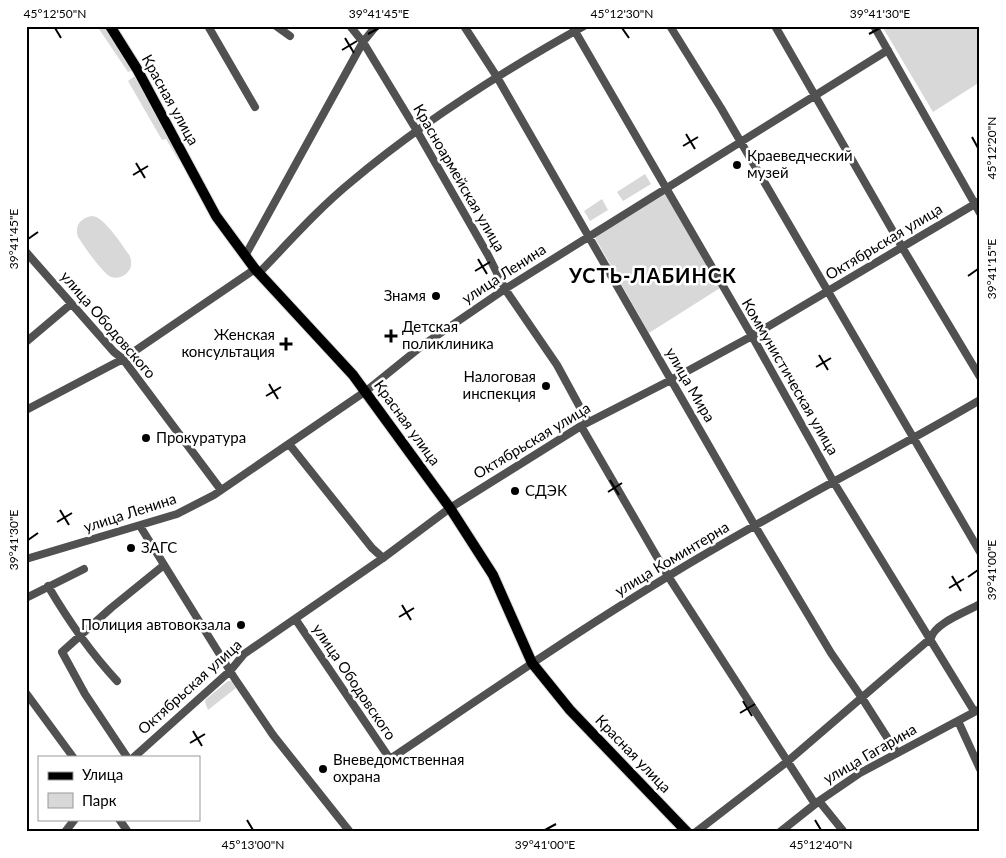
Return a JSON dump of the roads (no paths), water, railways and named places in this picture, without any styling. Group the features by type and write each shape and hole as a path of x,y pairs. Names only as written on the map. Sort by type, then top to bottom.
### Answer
{"main road":[{"name":"Красная улица","path":"110,26 137,70 216,216 257,271 366,391 450,508 492,575 532,663 570,710 687,832"}],"street":[{"path":"208,26 255,107"},
{"path":"276,26 290,36"},
{"name":"Красноармейская улица","path":"350,26 363,42 417,131 488,255 505,289 557,365 584,424 668,576 817,803 844,832"},
{"path":"245,256 363,42 376,26"},
{"name":"улица Мира","path":"464,26 497,77 755,526 831,653 897,753"},
{"path":"26,410 123,359 257,271 351,182 417,131 573,29 584,26"},
{"path":"670,26 828,291 980,552"},
{"path":"775,26 980,378"},
{"path":"874,26 977,202 980,212"},
{"name":"Коммунистическая улица","path":"573,29 752,336 833,481 977,710"},
{"name":"улица Ленина","path":"26,559 177,514 221,490 366,391 422,344 505,289 888,50"},
{"name":"Октябрьская улица","path":"135,756 230,671 244,654 296,620 450,508 584,424 752,336 977,202"},
{"name":"улица Ободовского","path":"26,252 114,352 123,359 221,490"},
{"path":"26,342 71,304"},
{"name":"улица Коминтерна","path":"390,759 532,663 668,576 833,481 913,439 980,400"},
{"path":"289,444 372,548 383,558"},
{"path":"140,526 230,671 273,735 350,832"},
{"path":"126,756 85,694 62,652 164,565"},
{"path":"26,598 84,569"},
{"path":"48,586 62,610 99,661 117,681"},
{"path":"696,832 788,760 862,698 931,638 938,627 980,604"},
{"name":"улица Ободовского","path":"296,620 390,759"},
{"path":"26,693 72,756"},
{"name":"улица Гагарина","path":"780,832 860,773 977,710"},
{"path":"958,720 980,769"},
{"path":"64,832 74,820"},
{"path":"120,820 128,832"}],"place":[{"name":"Краеведческий музей","path":"737,165"},
{"name":"Знамя","path":"436,296"},
{"name":"Детская поликлиника","path":"391,336"},
{"name":"Женская консультация","path":"286,344"},
{"name":"Налоговая инспекция","path":"546,386"},
{"name":"Прокуратура","path":"146,438"},
{"name":"СДЭК","path":"515,491"},
{"name":"ЗАГС","path":"131,548"},
{"name":"Полиция автовокзала","path":"241,625"},
{"name":"Вневедомственная охрана","path":"323,769"}],"district":[{"name":"УСТЬ-ЛАБИНСК","path":"653,276"}]}
